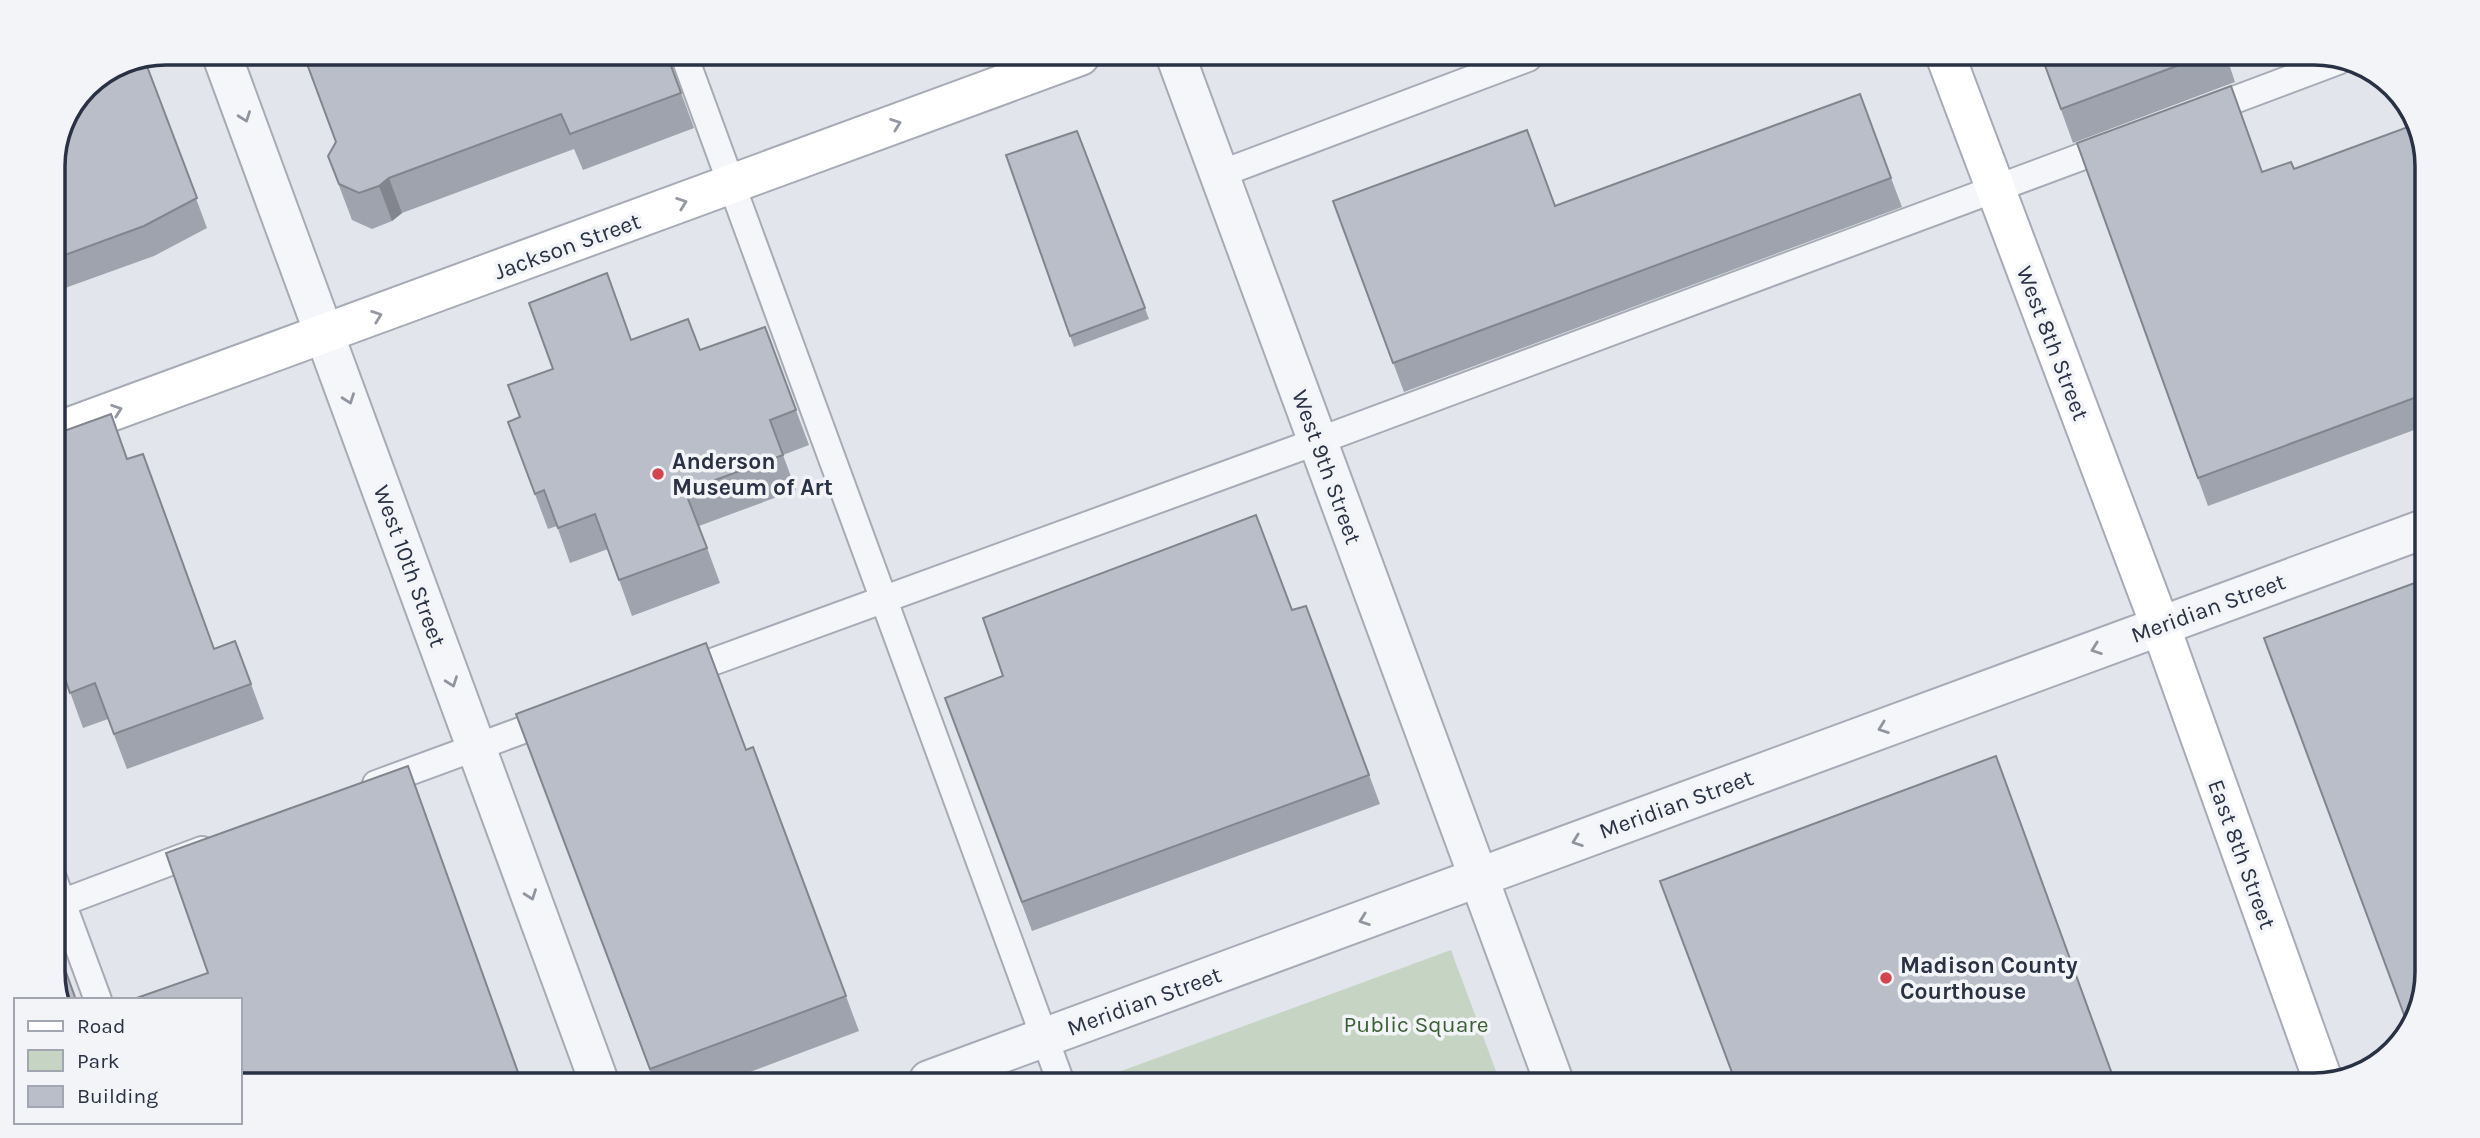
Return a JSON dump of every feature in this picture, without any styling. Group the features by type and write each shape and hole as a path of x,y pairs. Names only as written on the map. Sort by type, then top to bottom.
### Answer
{"main road":[{"name":"Jackson Street","path":"65,429 1056,65"},
{"name":"West 8th Street","path":"1949,65 2160,625"},
{"name":"East 8th Street","path":"2160,625 2320,1073"}],"street":[{"name":"West 10th Street","path":"225,65 596,1073"},
{"name":"West 9th Street","path":"1179,65 1551,1073"},
{"name":"Meridian Street","path":"948,1073 2415,532"}],"lane":[{"path":"688,65 1057,1073"},
{"path":"1220,174 1509,65"},
{"path":"2173,122 2324,66"},
{"path":"660,681 1318,442 2135,136"},
{"path":"346,795 581,709"},
{"path":"65,902 230,839"},
{"path":"65,924 97,998"}],"green space":[{"name":"Public Square","path":"1451,950 1497,1073 1116,1073"}],"building":[{"path":"307,65 671,65 681,93 570,134 561,114 389,178 379,186 359,193 339,184 328,156 336,142"},
{"path":"2045,65 2179,65 2061,109"},
{"path":"147,67 197,198 144,226 65,255 65,159 68,139 75,121 99,90 115,78"},
{"path":"2231,86 2262,172 2291,162 2294,169 2408,127 2415,159 2415,398 2198,478 2077,143"},
{"path":"1860,94 1891,178 1393,363 1333,201 1527,130 1555,206"},
{"path":"1077,131 1145,308 1070,336 1006,155"},
{"name":"Anderson Museum of Art","path":"607,273 631,340 688,319 700,350 765,327 796,410 770,420 783,455 685,491 707,548 619,580 595,514 558,528 544,490 535,494 508,422 520,417 508,385 553,369 529,303"},
{"path":"111,414 127,459 143,454 214,649 235,641 251,684 114,734 95,683 70,693 65,679 65,431"},
{"path":"1256,515 1292,610 1306,606 1369,775 1022,902 945,698 1003,676 983,618"},
{"path":"2415,583 2415,972 2413,992 2405,1017 2264,638"},
{"path":"706,643 746,750 753,747 846,996 650,1069 516,714"},
{"name":"Madison County Courthouse","path":"1996,756 2112,1073 1732,1073 1660,881"},
{"path":"408,766 518,1073 242,1073 242,998 137,998 208,973 166,853"},
{"path":"65,969 75,998 68,998"}],"place":[{"name":"Anderson Museum of Art","path":"658,474"},
{"name":"Madison County Courthouse","path":"1886,978"}]}
